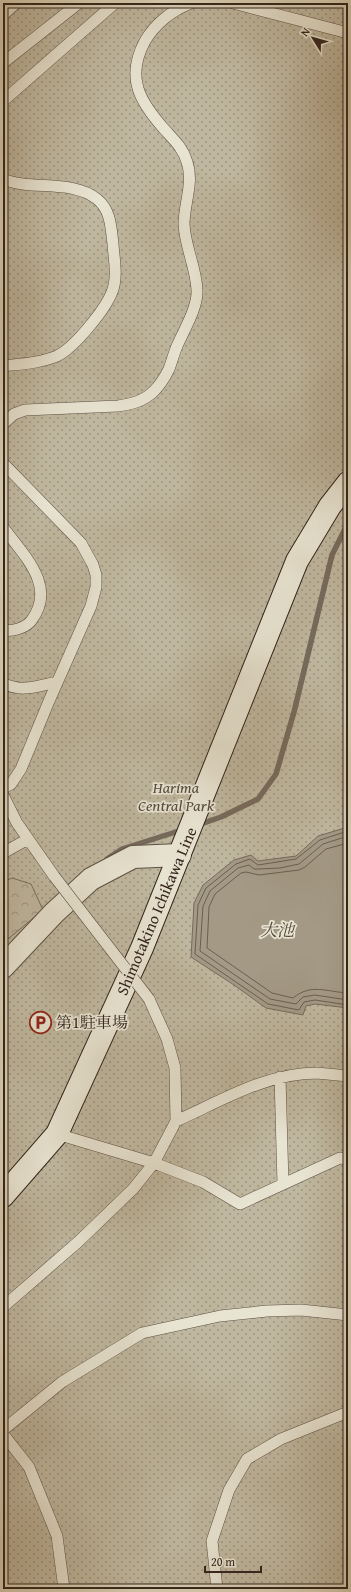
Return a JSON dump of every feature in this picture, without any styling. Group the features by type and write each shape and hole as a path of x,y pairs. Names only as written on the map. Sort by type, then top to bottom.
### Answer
{"main road":[{"name":"Shimotakino Ichikawa Line","path":"3,1196 57,1134 142,948 297,561 330,506 348,483"},
{"path":"3,966 54,913 91,879 133,857 180,855"}],"lane":[{"path":"3,15 16,3"},
{"path":"3,63 79,3"},
{"path":"3,101 115,3"},
{"path":"3,424 14,414 25,410 134,404 146,398 154,391 169,369 196,303 197,291 184,224 190,177 183,150 144,104 136,84 136,73 139,53 153,30 174,11 190,3"},
{"path":"232,3 348,33"},
{"path":"3,179 18,183 72,189 88,193 104,205 111,225 115,278 112,292 103,306 83,334 66,351 41,361 3,366"},
{"path":"3,463 81,543 93,565 96,587 91,606 57,682 21,770 7,786"},
{"path":"3,528 38,574 41,587 40,603 36,614 29,623 17,630 5,631"},
{"path":"3,683 19,689 32,688 57,682"},
{"path":"3,795 17,823 54,876 149,999 167,1039 175,1068 176,1121 154,1163 133,1189 78,1242 3,1307"},
{"path":"3,853 28,839"},
{"path":"176,1121 239,1091 280,1078 317,1073 348,1076"},
{"path":"280,1078 283,1184"},
{"path":"57,1134 154,1163 203,1182 240,1204 340,1158 348,1159"},
{"path":"3,1430 62,1382 142,1333 220,1316 267,1311 300,1310 348,1315"},
{"path":"217,1589 212,1541 229,1490 247,1459 281,1439 348,1412"},
{"path":"3,1434 29,1467 57,1536 64,1589"}],"green space":[{"name":"Harima Central Park","path":"3,3 348,3 348,1589 3,1589"},
{"path":"12,878 31,884 43,910 3,943 3,882"}],"water":[{"name":"大池","path":"348,827 348,1008 315,1004 306,1006 303,1015 266,1008 191,957 194,903 203,885 234,860 251,855 258,861 296,856 318,836"}],"waterway":[{"path":"198,825 221,817 258,799 276,774 294,712 332,555 348,523"},
{"path":"107,859 122,849 182,830"}],"place":[{"name":"第1駐車場","path":"40,1022"}]}
